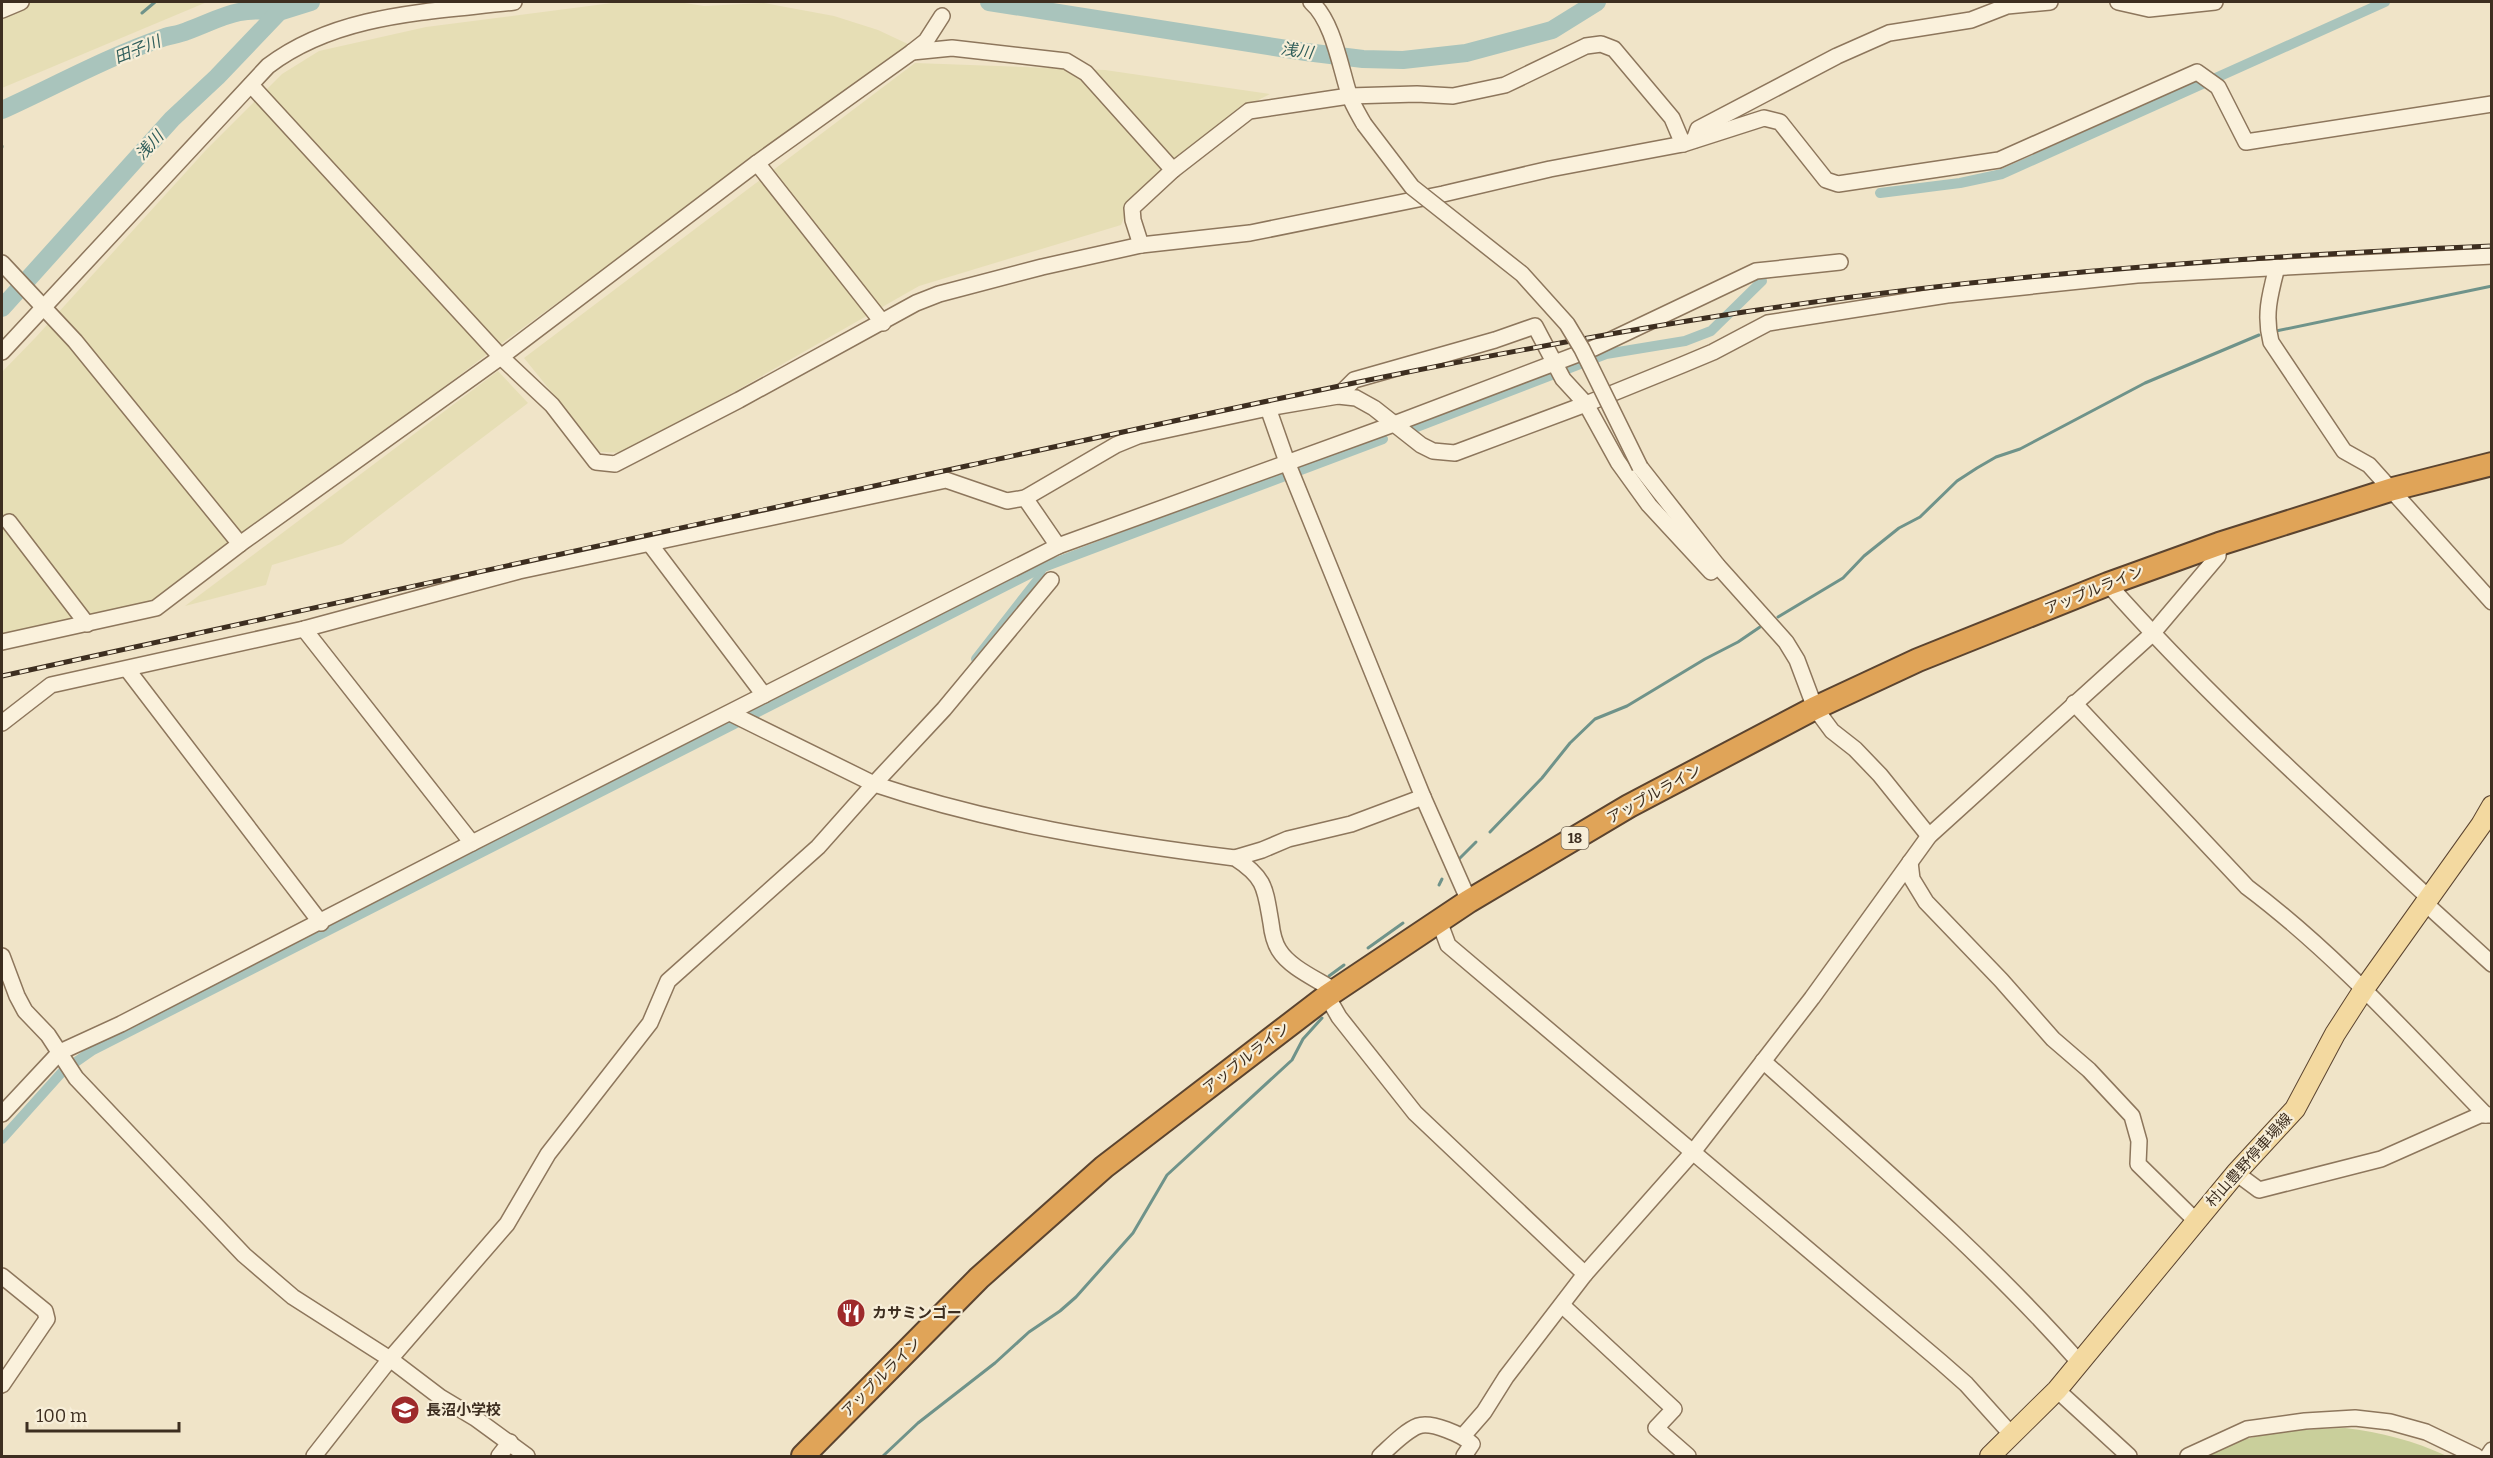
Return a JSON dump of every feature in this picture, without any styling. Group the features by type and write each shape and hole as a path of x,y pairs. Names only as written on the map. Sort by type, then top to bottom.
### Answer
{"highway":[{"name":"アップルライン","path":"802,1456 979,1278 1104,1167 1331,993 1469,901 1629,806 1815,708 1918,660 2108,584 2219,544 2393,489 2492,464"}],"main road":[{"name":"村山豊野停車場線","path":"1990,1456 2057,1390 2236,1173 2295,1109 2335,1034 2364,989 2481,825 2492,806"}],"street":[{"path":"2,10 21,2"},
{"path":"2,352 268,66 299,45 354,23 514,2"},
{"path":"1311,2 1318,7 1328,27 1349,96 1364,124 1412,187 1522,274 1567,324 1582,349 1640,467 1717,565 1786,642 1797,660 1815,708 1833,732 1855,749 1880,775 1929,836"},
{"path":"1688,142 1698,129 1837,56 1889,33 1971,20 2007,6 2050,2"},
{"path":"2118,2 2149,9 2215,2"},
{"path":"2,642 156,608 240,544 501,357 757,163 912,52 926,41 942,16"},
{"path":"1141,245 1133,220 1132,208 1173,170 1249,111 1349,96 1417,94 1454,96 1505,85 1586,46 1601,44 1614,49 1672,118 1688,142"},
{"path":"912,52 952,48 1066,61 1086,73 1173,170"},
{"path":"251,85 501,357 552,405 596,462 615,464 883,323 916,303 939,294 1042,267 1141,245 1250,233 1688,142 1764,118 1780,122 1827,180 1838,184 1999,160 2198,72 2218,87 2246,142 2492,104"},
{"path":"757,163 883,323"},
{"path":"2,723 51,685 304,629 519,571 946,480 1007,501 1025,498 1116,445 1138,436 1268,408 1338,396 1356,398 1374,408 1421,445 1433,451 1455,453 1586,404 1713,352 1768,323 1850,308 2137,275 2492,256"},
{"path":"2,1114 66,1062 121,1024 472,843 738,717 764,695 1058,546 1290,470 1394,424 1559,369 1594,348 1755,271 1840,262"},
{"path":"2,263 75,341 240,544"},
{"path":"2277,267 2267,306 2267,326 2271,342 2344,451 2369,465 2393,489 2492,602"},
{"path":"1338,396 1354,380 1495,340 1534,326 1559,369 1586,404 1618,462 1649,506 1711,572 1717,565"},
{"path":"1268,408 1290,470 1423,797 1469,901"},
{"path":"1025,498 1058,546"},
{"path":"9,522 87,624"},
{"path":"650,544 764,695"},
{"path":"1464,1436 1585,1274 1692,1152 1812,998 1929,836 2152,634 2217,556 2219,544"},
{"path":"314,1456 390,1359 507,1224 548,1154 650,1023 668,981 818,847 874,783 944,710 1051,580"},
{"path":"2108,584 2152,634 2492,964"},
{"path":"304,629 472,843"},
{"path":"127,669 321,922"},
{"path":"2074,703 2247,887 2277,910 2364,989 2489,1115"},
{"path":"738,717 874,783 987,815 1142,846 1235,858 1288,839 1351,824 1423,797"},
{"path":"1235,858 1248,866 1264,886 1272,933 1278,949 1287,960 1331,993 1339,1017 1415,1113 1585,1274"},
{"path":"1910,862 1912,879 1926,902 2001,980 2053,1039 2089,1070 2132,1116 2139,1141 2138,1164 2196,1221"},
{"path":"1439,921 1448,945 1941,1362 1966,1384 2011,1434"},
{"path":"2,956 16,996 25,1011 66,1062 244,1256 293,1297 390,1359 440,1397 510,1442 527,1456"},
{"path":"1763,1061 1969,1249 2047,1325 2079,1362"},
{"path":"2236,1173 2259,1190 2381,1159 2480,1115 2489,1115"},
{"path":"2,1276 45,1311 46,1319 2,1385"},
{"path":"1563,1306 1674,1409 1656,1428 1688,1456"},
{"path":"2057,1390 2129,1456"},
{"path":"2188,1456 2247,1429 2305,1421 2355,1418 2390,1422 2426,1432 2476,1456"},
{"path":"1380,1456 1419,1425 1428,1425 1464,1436 1472,1444 1464,1456"},
{"path":"499,1456 510,1442"},
{"path":"2488,1456 2492,1450"}],"shaded area":[{"path":"2,2 207,2 2,88"},
{"path":"620,2 678,2 704,6 764,3 834,16 878,30 910,45 494,349 166,598 2,637 2,372 206,150 282,74 319,51 426,27"},
{"path":"915,63 1105,70 1270,94 1243,108 1131,201 1121,225 919,286 627,453 600,452 524,358"},
{"path":"498,371 528,403 342,544 272,565 266,585 185,606"}],"green space":[{"path":"2345,1428 2397,1438 2447,1456 2205,1456 2238,1441 2273,1433"}],"waterway":[{"path":"142,13 155,2"},
{"name":"浅川","path":"2,308 172,119 217,77 279,12 311,2"},
{"name":"浅川","path":"989,2 1306,52 1363,59 1403,60 1466,53 1552,30 1597,2"},
{"path":"1880,193 1960,183 2002,174 2385,2"},
{"name":"田子川","path":"2,110 103,62 221,17 252,10 279,12"},
{"path":"1414,428 1606,354 1685,341 1711,331 1762,281"},
{"path":"2276,331 2492,286"},
{"path":"1778,617 1843,578 1864,556 1899,528 1920,517 1957,481 1977,468 1996,457 2020,449 2145,383 2259,335"},
{"path":"2,1139 63,1071 93,1050 1041,568 1383,439"},
{"path":"976,659 1040,577 1041,568"},
{"path":"1490,832 1542,778 1570,743 1595,719 1627,706 1760,627"},
{"path":"1457,861 1476,842"},
{"path":"1439,885 1442,879"},
{"path":"1368,948 1403,923"},
{"path":"1329,976 1344,965"},
{"path":"883,1456 918,1423 995,1363 1029,1332 1076,1297 1133,1233 1167,1175 1292,1060 1303,1039 1322,1018"}],"railway":[{"path":"2,676 1260,403 1453,363 1647,328 1837,299 2023,277 2304,255 2492,246"}],"place":[{"name":"カサミンゴー","path":"851,1313"},
{"name":"長沼小学校","path":"405,1410"}]}
